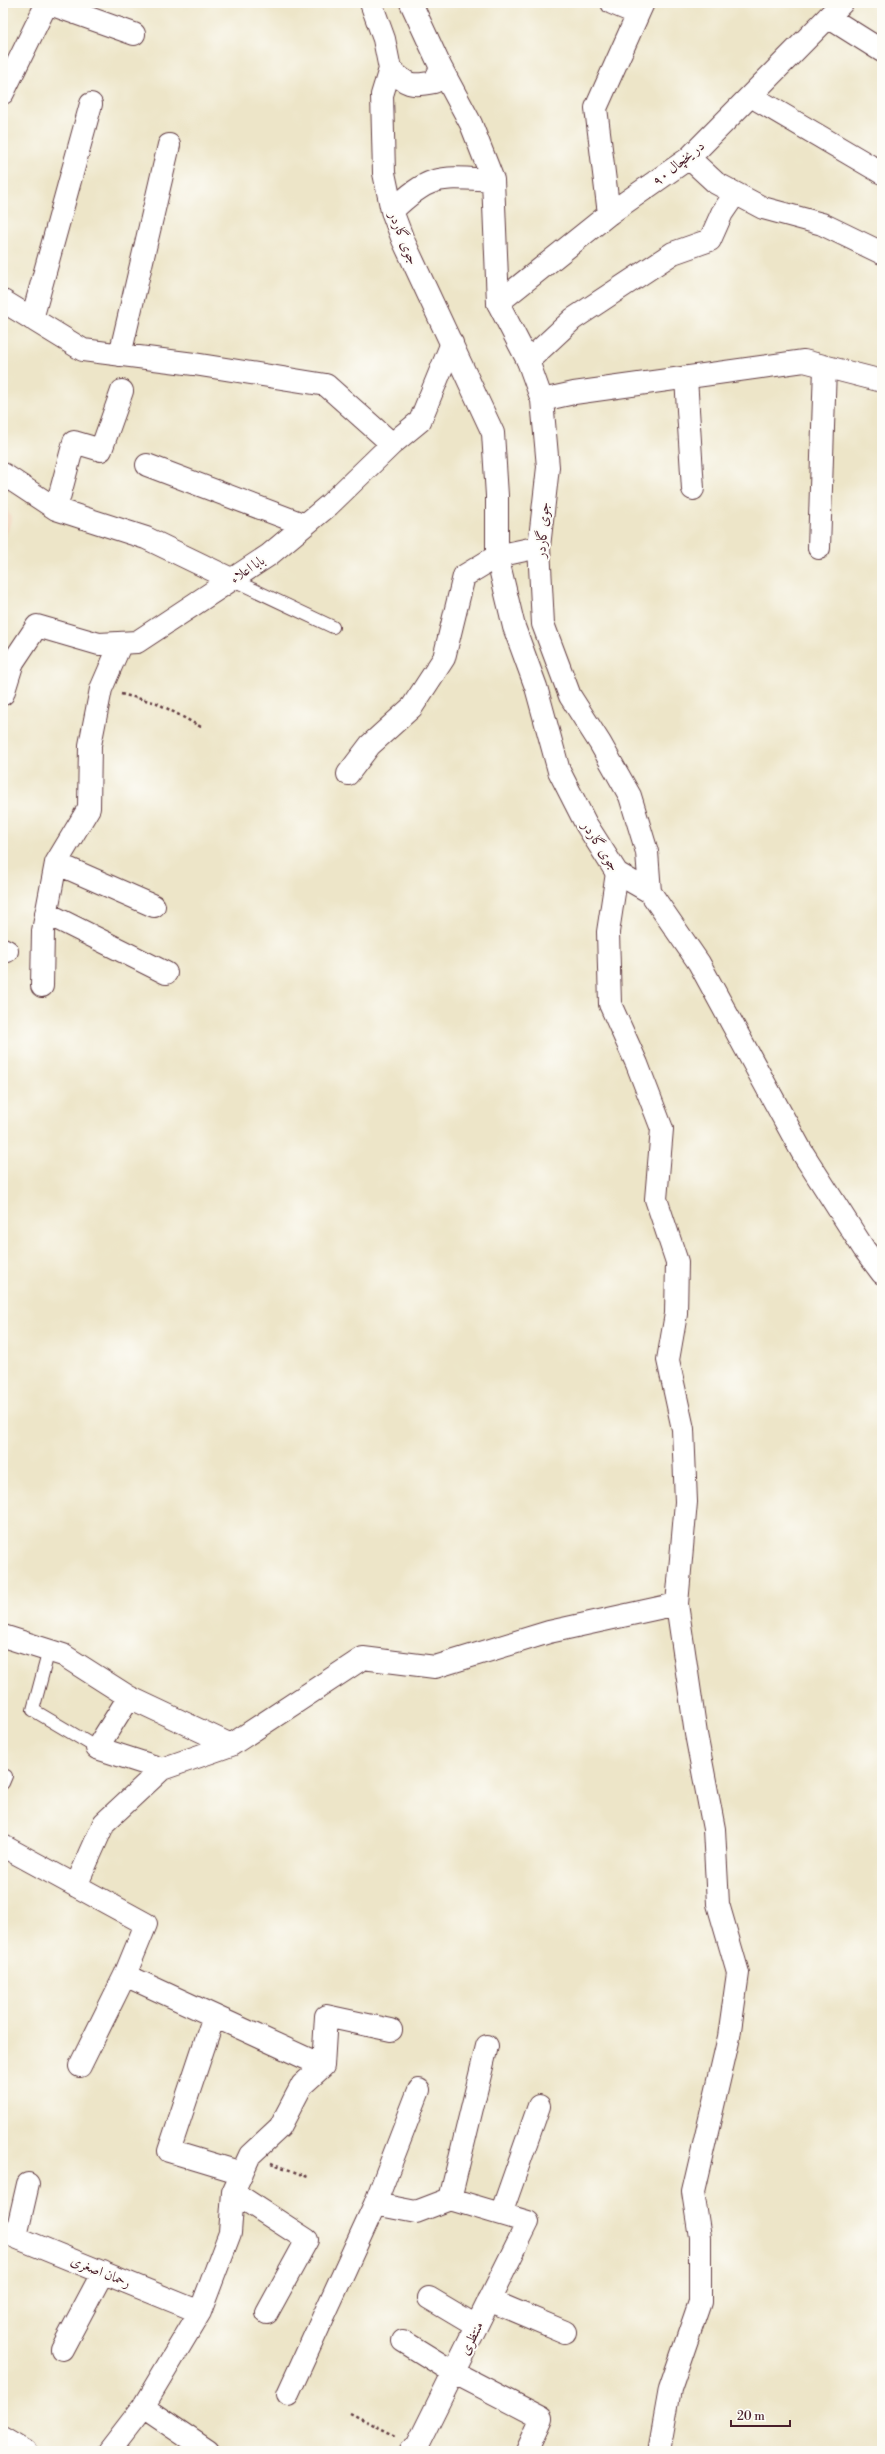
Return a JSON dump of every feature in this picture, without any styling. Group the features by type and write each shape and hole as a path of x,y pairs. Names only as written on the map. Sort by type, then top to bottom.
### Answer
{"street":[{"path":"5,85 47,3 134,34"},
{"name":"جوی گاردر","path":"371,3 384,39 390,69 382,96 384,173 392,211 402,240 494,432 497,496 497,556 514,627 536,686 559,771 586,824 617,873 650,892"},
{"name":"جوی گاردر","path":"412,3 441,68 471,124 493,180 498,303 528,361 542,400 548,467 539,547 543,624 570,696 600,743 630,796 647,852 650,892"},
{"path":"609,214 596,108 641,8 612,3"},
{"path":"835,10 882,51"},
{"name":"در یخچال ۹۰","path":"498,303 609,214 689,158 835,10"},
{"path":"390,69 403,82 417,86 434,82 441,68"},
{"path":"751,96 882,173"},
{"path":"32,319 91,104"},
{"path":"120,355 169,145"},
{"path":"689,158 716,184 763,208 822,224 882,253"},
{"path":"392,211 414,190 433,180 452,178 493,180"},
{"path":"528,361 579,314 673,253 710,240 722,213 735,194"},
{"path":"3,301 83,350 326,385 392,444"},
{"name":"بابا اعلاء","path":"3,694 13,662 37,626 99,644 137,642 268,555 329,505 392,444 420,421 452,343"},
{"path":"542,400 804,361 882,381"},
{"path":"819,548 825,367"},
{"path":"686,378 693,488"},
{"path":"56,509 74,442 101,450 122,391"},
{"path":"147,464 305,525"},
{"path":"3,474 56,509 146,538 231,579"},
{"path":"348,774 370,744 412,707 444,658 464,576 497,556 539,547"},
{"path":"42,986 43,931 56,863 89,808 90,745 102,689 121,643"},
{"path":"56,863 154,906"},
{"path":"617,873 608,932 610,1004 637,1064 662,1129 656,1199 677,1262 676,1314 668,1360 683,1429 686,1502 677,1604 696,1734 714,1829 718,1904 738,1973 729,2037 693,2192 700,2237 700,2302 670,2389 659,2451"},
{"path":"650,892 699,963 802,1152 864,1249 882,1273"},
{"path":"46,913 166,973"},
{"path":"76,1886 104,1823 162,1769 231,1745 362,1658 435,1667 549,1632 677,1604"},
{"path":"3,1636 63,1655 130,1697 231,1745"},
{"path":"130,1697 97,1748 162,1769"},
{"path":"3,1846 146,1924 125,1975 80,2066"},
{"path":"125,1975 323,2066"},
{"path":"214,2016 169,2150 242,2173 307,2240 267,2313"},
{"path":"109,2451 143,2407 200,2312 230,2233 242,2173 280,2127 302,2085 323,2066 326,2016 391,2030"},
{"path":"450,2199 487,2046"},
{"path":"288,2394 375,2204 419,2090"},
{"path":"375,2204 416,2212 450,2199 501,2214 539,2106"},
{"path":"10,2234 28,2184"},
{"name":"منتظری","path":"413,2448 528,2222 501,2214"},
{"name":"رحمان اصغری","path":"10,2234 200,2312"},
{"path":"62,2349 103,2272"},
{"path":"429,2298 476,2326"},
{"path":"489,2300 565,2332"},
{"path":"403,2341 453,2372 542,2418 527,2451"},
{"path":"143,2407 208,2451"},
{"path":"3,2438 25,2451"}],"lane":[{"path":"231,579 333,627"},
{"path":"49,1650 33,1710 97,1748"}],"path":[{"path":"102,689 157,703 201,727"},
{"path":"242,2173 308,2177"},
{"path":"350,2413 413,2448"}],"shaded area":[{"path":"3,503 12,518 3,546"}]}
